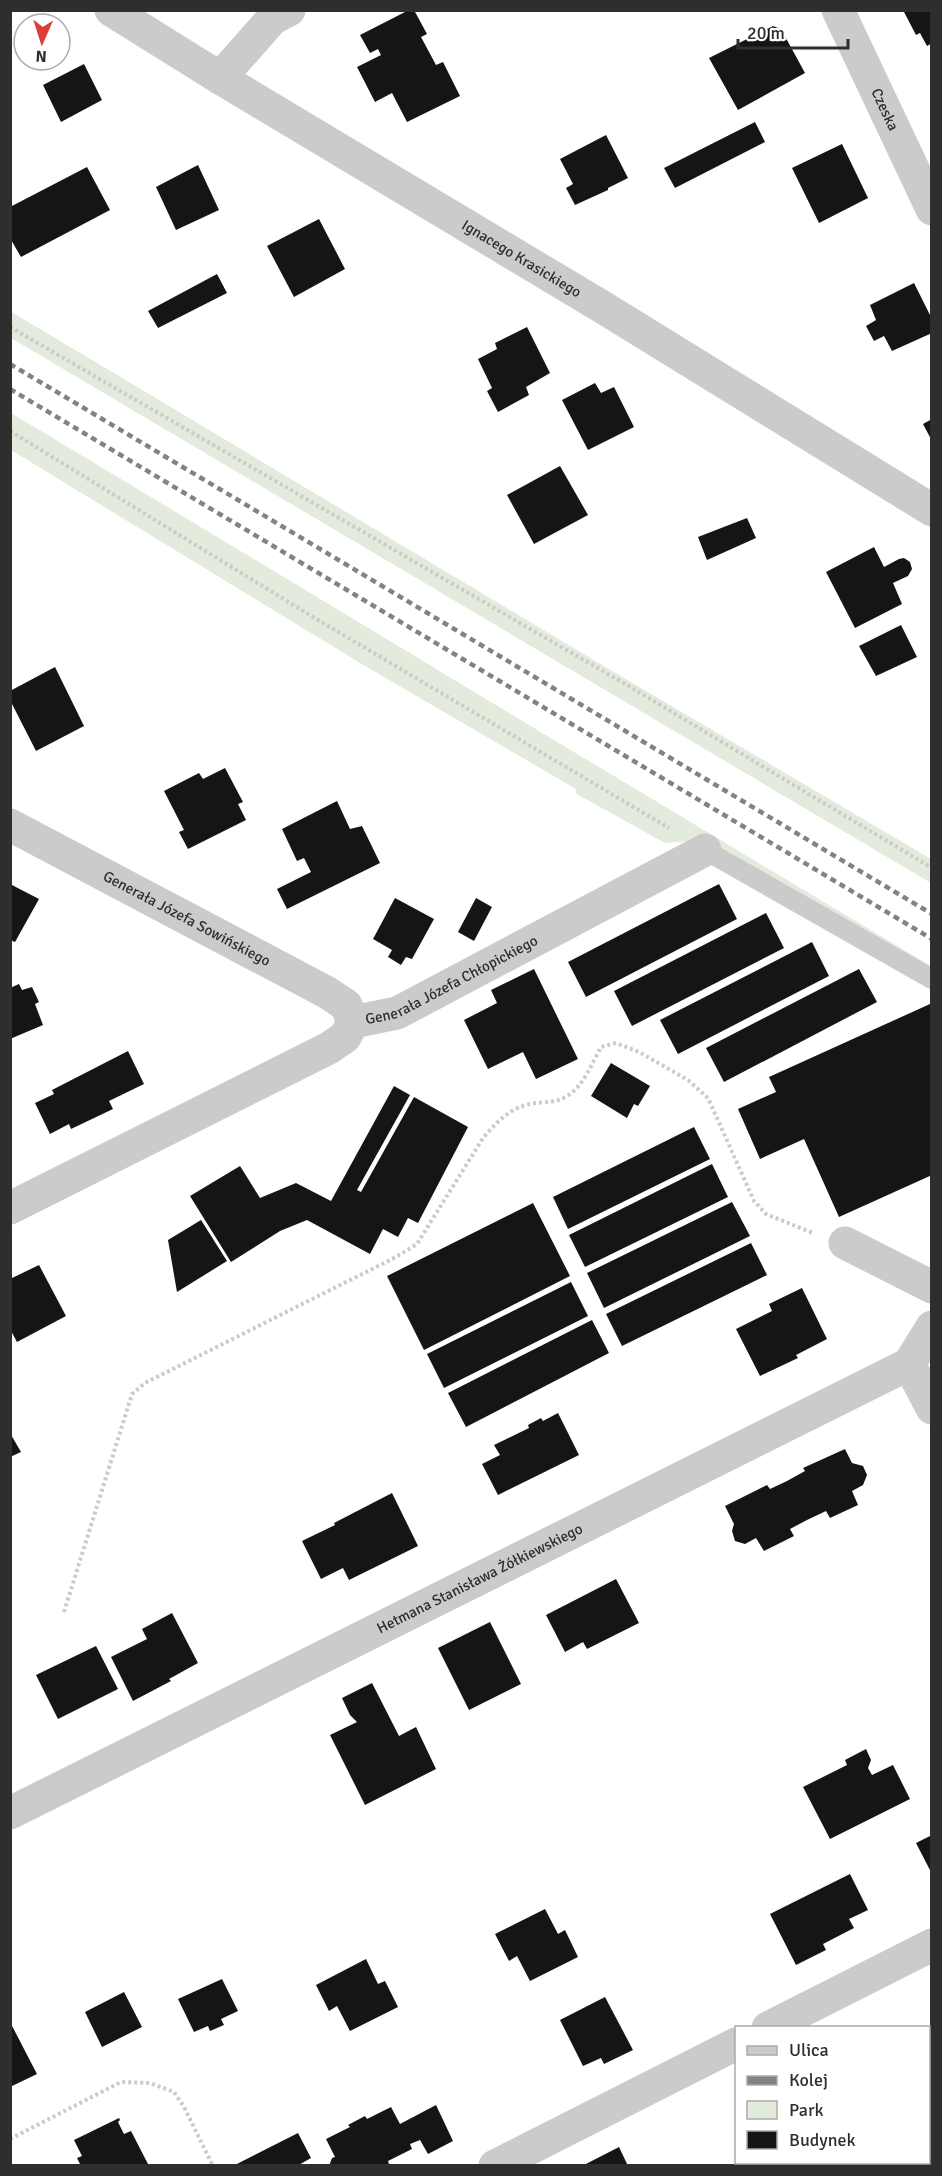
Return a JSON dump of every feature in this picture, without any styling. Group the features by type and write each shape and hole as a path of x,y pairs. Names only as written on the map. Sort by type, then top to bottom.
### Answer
{"street":[{"name":"Ignacego Krasickiego","path":"111,10 220,78 604,308 932,510"},
{"path":"220,78 272,19 289,10"},
{"name":"Czeska","path":"838,10 932,209"},
{"name":"Generała Józefa Sowińskiego","path":"10,825 326,992 346,1005 353,1022"},
{"name":"Generała Józefa Chłopickiego","path":"10,1208 329,1048 345,1037 353,1022 397,1013 705,850"},
{"path":"845,1243 932,1287"},
{"path":"932,1327 909,1364 932,1408"},
{"name":"Hetmana Stanisława Żółkiewskiego","path":"10,1813 909,1364"},
{"path":"772,2026 932,1945"},
{"path":"495,2166 735,2045"}],"lane":[{"path":"705,850 932,980"}],"path":[{"path":"10,327 612,677 932,868"},
{"path":"10,431 318,620 705,850"},
{"path":"64,1612 132,1394 145,1383 396,1257 417,1244 483,1138 495,1124 510,1112 527,1105 566,1097 580,1083 601,1047 616,1043 639,1052 688,1080 708,1098 754,1201 766,1214 845,1243"},
{"path":"10,2139 122,2082 150,2083 174,2092 213,2166"}],"green space":[{"path":"10,311 931,859 931,883 11,338"},
{"path":"11,413 931,966 931,971 709,840 665,843 575,793 576,789 365,666 11,450"}],"building":[{"path":"409,10 414,10 427,34 421,37 436,65 443,62 460,96 407,122 392,93 375,102 357,67 381,55 378,49 370,53 360,35"},
{"path":"903,10 932,10 932,43 927,46 920,33 916,35"},
{"path":"773,26 781,29 805,73 738,110 709,58"},
{"path":"84,64 102,100 61,122 43,85"},
{"path":"755,122 765,142 675,188 664,168"},
{"path":"606,135 628,178 575,205 566,188 573,184 560,159"},
{"path":"842,144 868,198 819,223 792,168"},
{"path":"198,165 219,210 176,230 156,187"},
{"path":"87,167 110,210 21,257 10,238 10,207"},
{"path":"319,219 345,269 294,297 267,246"},
{"path":"217,274 227,293 158,328 148,311"},
{"path":"914,283 932,319 932,333 892,351 884,336 874,341 866,326 876,320 870,305"},
{"path":"527,327 550,373 526,387 529,395 498,412 487,391 492,388 478,359 497,349 495,343"},
{"path":"595,383 601,393 614,387 634,427 588,450 562,400"},
{"path":"932,419 932,441 923,424"},
{"path":"560,466 588,515 534,544 507,495"},
{"path":"747,518 756,538 707,560 698,537"},
{"path":"874,547 884,567 904,558 910,562 912,569 908,576 893,583 902,604 855,628 826,572"},
{"path":"901,625 917,657 876,676 859,646"},
{"path":"55,667 84,726 36,751 10,700 10,691"},
{"path":"225,768 243,802 238,804 246,820 188,849 179,832 184,830 164,791 199,773 203,779"},
{"path":"337,801 350,829 362,826 380,863 287,909 277,889 311,872 304,858 297,861 282,829"},
{"path":"10,884 39,899 15,942 10,940"},
{"path":"719,884 737,919 586,997 568,962"},
{"path":"395,898 434,919 412,959 406,957 401,965 388,957 392,950 373,939"},
{"path":"476,898 492,907 474,941 458,932"},
{"path":"766,913 784,948 632,1026 614,991"},
{"path":"812,942 829,976 678,1054 660,1020"},
{"path":"534,969 578,1059 536,1079 523,1052 488,1069 464,1020 497,1003 491,990"},
{"path":"859,969 877,1002 724,1082 706,1048"},
{"path":"19,984 22,990 32,987 39,1002 35,1004 43,1025 10,1039 10,988"},
{"path":"930,1004 932,1175 839,1217 804,1139 760,1159 738,1109 776,1092 769,1077"},
{"path":"128,1051 144,1084 109,1101 113,1109 71,1129 69,1124 50,1134 35,1103 54,1094 52,1090"},
{"path":"611,1063 650,1086 638,1106 634,1104 627,1118 591,1096"},
{"path":"394,1086 410,1095 357,1190 361,1192 414,1097 468,1127 418,1223 408,1218 398,1237 383,1229 370,1254 307,1220 280,1231 231,1262 190,1196 240,1166 260,1198 296,1183 331,1201"},
{"path":"694,1127 710,1159 568,1229 553,1197"},
{"path":"712,1164 728,1197 585,1267 569,1235"},
{"path":"732,1202 750,1236 604,1308 587,1273"},
{"path":"533,1203 570,1276 424,1350 387,1276"},
{"path":"201,1220 227,1261 177,1292 168,1240"},
{"path":"751,1243 767,1275 622,1346 606,1314"},
{"path":"39,1265 66,1316 17,1342 10,1329 10,1279"},
{"path":"571,1282 588,1316 444,1388 427,1354"},
{"path":"802,1288 827,1339 796,1355 798,1358 760,1376 736,1329 772,1311 769,1304"},
{"path":"592,1320 609,1353 466,1427 448,1393"},
{"path":"558,1413 579,1455 498,1495 482,1464 500,1455 494,1445 529,1428 528,1425 541,1418 543,1421"},
{"path":"10,1433 21,1452 10,1457"},
{"path":"845,1449 852,1463 863,1466 867,1475 863,1485 852,1491 858,1505 830,1518 826,1511 807,1520 790,1529 794,1536 764,1551 756,1538 745,1544 735,1541 732,1531 734,1524 725,1506 767,1485 770,1489 787,1481 805,1471 803,1468"},
{"path":"392,1493 418,1546 349,1580 343,1568 321,1579 302,1541"},
{"path":"616,1579 639,1623 587,1649 583,1642 565,1652 546,1615"},
{"path":"172,1613 198,1663 169,1679 171,1681 133,1701 111,1657 147,1639 142,1629"},
{"path":"490,1622 521,1684 469,1710 438,1648"},
{"path":"96,1646 118,1689 58,1719 36,1675"},
{"path":"372,1683 399,1736 416,1727 436,1769 365,1805 330,1735 357,1722 350,1715 342,1698"},
{"path":"866,1749 871,1760 868,1768 872,1775 893,1765 910,1799 830,1839 803,1787 847,1765 845,1760"},
{"path":"932,1835 932,1874 916,1843"},
{"path":"850,1874 868,1910 849,1919 854,1928 823,1944 826,1950 796,1965 770,1914"},
{"path":"545,1909 558,1934 565,1930 578,1957 530,1981 517,1956 509,1961 495,1934"},
{"path":"366,1959 378,1984 385,1981 398,2007 350,2031 337,2006 329,2011 316,1985"},
{"path":"222,1979 238,2011 221,2019 224,2025 210,2031 208,2026 194,2032 178,1999"},
{"path":"124,1992 142,2027 102,2047 85,2012"},
{"path":"605,1997 633,2050 604,2064 601,2058 583,2066 560,2020"},
{"path":"10,2022 37,2074 10,2087"},
{"path":"436,2105 453,2141 428,2154 420,2140 410,2144 412,2149 388,2161 389,2164 385,2166 329,2166 332,2158 335,2157 326,2139 350,2127 348,2125 365,2116 367,2119 391,2107 400,2124"},
{"path":"119,2118 118,2122 124,2134 131,2131 149,2166 81,2166 77,2158 82,2156 74,2140"},
{"path":"298,2133 311,2158 297,2166 233,2166"},
{"path":"619,2147 628,2166 582,2166"}],"railway":[{"path":"10,364 932,914"},
{"path":"10,389 932,939"}]}
